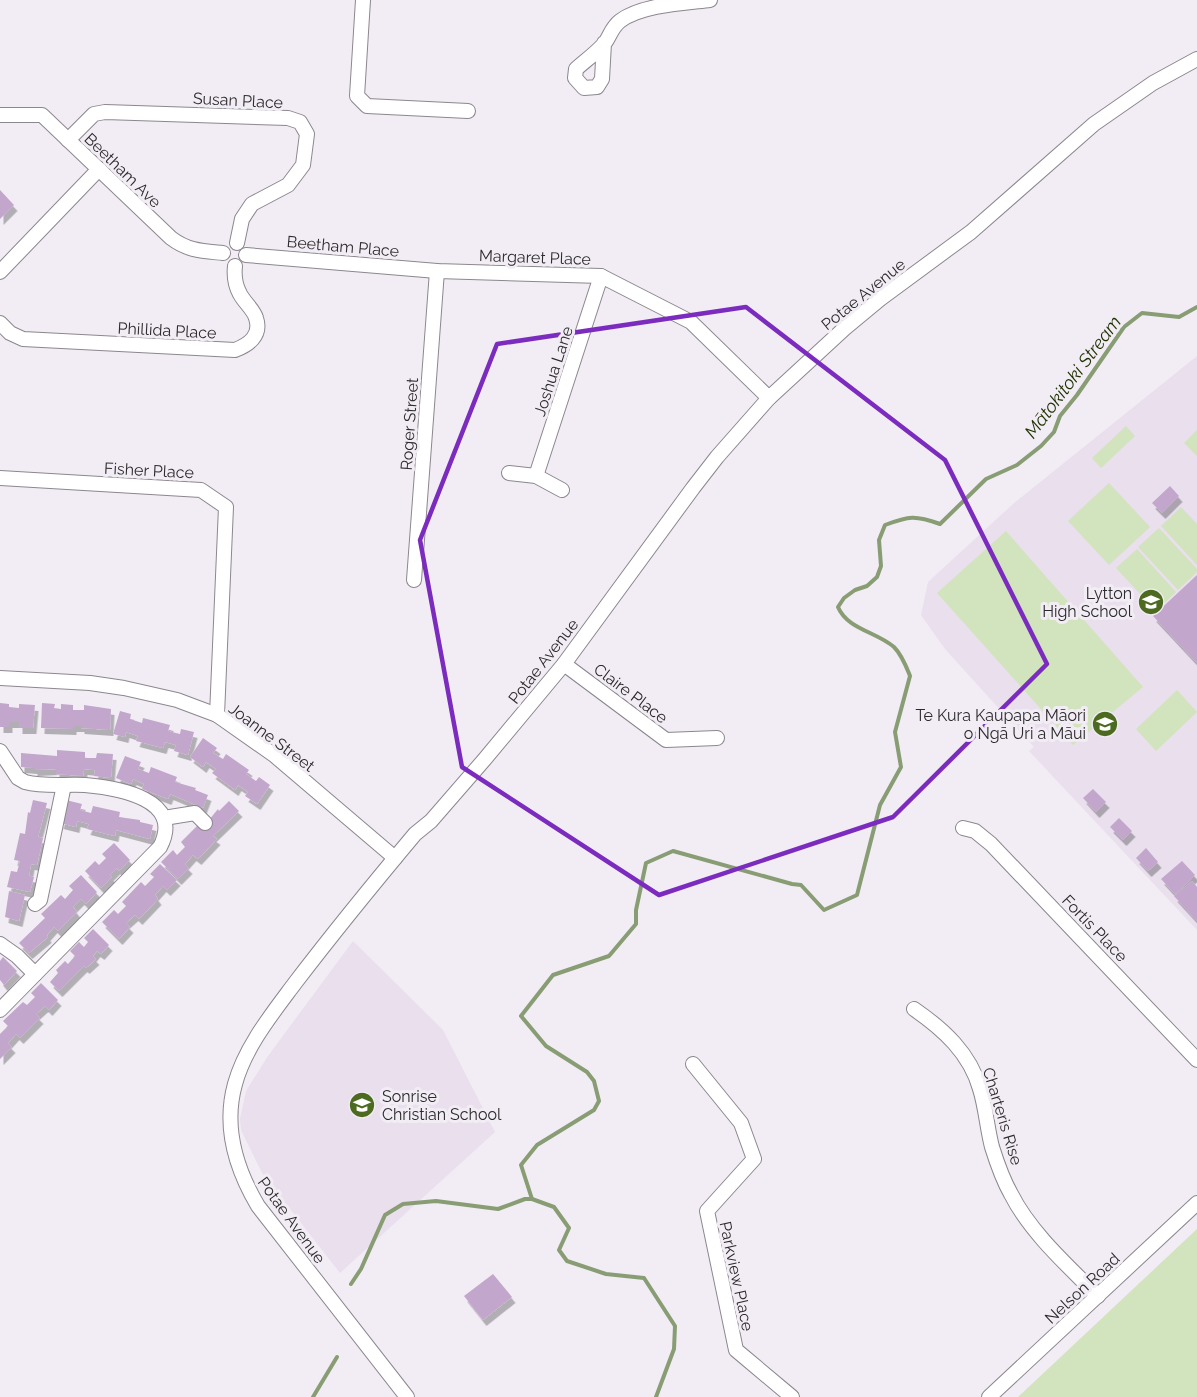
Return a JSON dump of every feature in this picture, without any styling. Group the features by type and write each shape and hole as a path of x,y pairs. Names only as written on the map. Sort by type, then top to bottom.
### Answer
{"street":[{"path":"363,0 357,96 367,106 468,111"},
{"path":"604,43 615,26 632,15 671,5 710,0"},
{"name":"Potae Avenue","path":"407,1397 258,1206 238,1167 232,1141 231,1122 234,1086 241,1067 258,1036 336,929 395,858 484,760 564,664 699,480 769,398 845,328 880,299 971,232 1065,147 1094,124 1153,83 1197,59"},
{"name":"Susan Place","path":"68,140 94,114 105,112 288,118 300,122 307,134 303,165 288,185 252,204 242,219 237,243"},
{"name":"Beetham Ave","path":"0,115 42,115 171,238 183,247 196,251 223,253"},
{"path":"0,272 99,169"},
{"path":"237,243 243,246 246,255 241,264 235,266 226,262 223,253 228,245 237,243"},
{"name":"Beetham Place","path":"246,255 437,271"},
{"name":"Phillida Place","path":"0,323 10,333 23,339 235,350 250,344 256,334 256,318 239,293 234,276 235,266"},
{"name":"Margaret Place","path":"437,271 601,276 691,322 769,398"},
{"name":"Roger Street","path":"414,580 437,271"},
{"name":"Joshua Lane","path":"536,476 601,276"},
{"path":"509,473 536,476 562,490"},
{"name":"Fisher Place","path":"0,478 201,490 226,507 217,715"},
{"name":"Claire Place","path":"564,664 666,740 717,738"},
{"name":"Joanne Street","path":"0,678 90,683 124,688 177,700 217,715 274,755 395,858"},
{"path":"0,751 18,778 25,782 86,786 126,793 149,801 161,810 166,837 160,847 0,1010"},
{"path":"35,904 40,900 64,785"},
{"path":"164,818 195,813 205,823"},
{"name":"Fortis Place","path":"963,828 975,831 991,844 1197,1060"},
{"path":"0,944 17,956 35,974"},
{"name":"Charteris Rise","path":"914,1009 939,1026 954,1041 970,1065 980,1088 992,1148 1011,1194 1021,1211 1098,1296"},
{"name":"Parkview Place","path":"693,1064 741,1123 754,1159 707,1211 736,1350 792,1397"},
{"name":"Nelson Road","path":"989,1397 1197,1203"}],"highlighted area":[{"path":"746,307 945,460 1047,664 893,817 659,895 462,767 420,540 497,344"}],"shaded area":[{"name":"Te Kura Kaupapa Māori o Ngā Uri a Māui","path":"1197,356 1197,930 1029,751 1034,747 945,649 921,615 928,582 1013,504"},
{"name":"Sonrise Christian School","path":"353,941 443,1030 495,1132 340,1273 262,1173 241,1130 240,1119 246,1091 268,1056"}],"green space":[{"path":"1126,426 1135,436 1101,468 1092,458"},
{"path":"1197,430 1197,456 1184,443"},
{"path":"1109,483 1150,527 1109,565 1068,521"},
{"path":"1181,507 1197,524 1197,565 1161,526"},
{"path":"1159,528 1197,569 1197,572 1178,590 1138,547"},
{"path":"1006,531 1143,687 1073,745 937,593"},
{"path":"1137,549 1176,592 1156,611 1116,568"},
{"path":"1177,690 1197,712 1156,751 1136,729"},
{"path":"1197,1229 1197,1397 1018,1397"}],"building":[{"path":"0,190 14,205 0,219"},
{"path":"1170,486 1179,496 1162,513 1152,503"},
{"path":"1197,575 1197,663 1153,616"},
{"path":"0,703 19,708 19,704 35,705 33,728 19,728 19,722 9,722 9,727 0,727"},
{"path":"42,703 55,704 54,708 61,709 61,704 73,705 73,710 84,710 84,705 111,709 110,730 81,728 81,726 73,726 73,729 41,728"},
{"path":"120,711 131,714 130,719 142,723 143,718 170,725 168,731 180,734 181,729 194,732 188,755 174,751 176,745 165,742 163,748 136,741 138,736 126,732 125,737 113,734"},
{"path":"203,738 217,748 213,753 223,759 226,754 249,770 246,774 256,781 259,777 270,785 257,804 245,796 248,792 238,785 235,790 212,773 216,769 206,762 203,767 190,757"},
{"path":"57,750 85,752 85,758 96,758 97,753 113,754 111,778 94,776 95,770 84,769 83,776 56,774 56,769 34,770 34,768 21,767 21,753 57,756"},
{"path":"125,756 141,762 138,769 149,773 151,767 177,777 175,782 196,788 195,790 208,795 203,808 170,794 168,799 142,789 144,784 133,779 131,784 116,778"},
{"path":"1093,789 1106,802 1096,812 1083,798"},
{"path":"33,800 47,803 38,837 43,838 37,865 31,864 29,876 34,877 30,892 7,887 11,871 17,872 20,861 14,860 20,833 25,834 28,812 30,813"},
{"path":"66,800 82,804 80,810 91,813 93,806 120,812 119,817 140,820 140,822 153,825 150,839 116,830 115,836 87,829 89,824 77,821 76,827 60,823"},
{"path":"229,801 239,811 213,836 217,839 198,859 193,855 185,864 189,868 178,879 161,862 173,850 177,855 185,847 181,842 200,823 204,826 218,809 219,811"},
{"path":"1119,818 1132,831 1123,840 1110,827"},
{"path":"114,843 130,860 119,871 117,868 101,888 85,871 95,861 99,865 106,858 102,854"},
{"path":"1146,848 1158,862 1148,871 1136,858"},
{"path":"1182,861 1195,875 1175,894 1161,879"},
{"path":"160,864 177,880 167,890 163,886 155,895 158,899 139,919 135,915 126,923 130,927 119,939 102,922 114,910 118,914 126,906 122,902 141,882 145,886 154,877 150,874"},
{"path":"81,875 97,892 86,904 81,899 73,907 77,912 58,931 54,927 47,935 48,937 29,953 19,943 45,918 41,914 61,895 65,899 73,890 69,886"},
{"path":"1192,881 1197,887 1197,921 1174,896"},
{"path":"9,891 25,895 19,921 5,917"},
{"path":"93,929 109,945 101,954 97,951 93,956 96,959 86,968 84,966 59,991 50,982 58,973 56,970 65,961 68,964 75,956 70,951 79,942 84,947 88,942 84,938"},
{"path":"3,957 17,971 4,985 0,980 0,961"},
{"path":"41,983 58,1000 49,1010 45,1006 36,1014 40,1018 20,1038 16,1034 8,1043 12,1047 0,1059 0,1034 8,1026 3,1021 23,1002 27,1005 35,997 31,993"},
{"path":"493,1274 512,1297 483,1320 464,1296"}],"waterway":[{"name":"Mātokitoki Stream","path":"656,1397 674,1349 675,1326 644,1278 606,1274 567,1261 559,1250 569,1228 554,1207 532,1199 521,1165 537,1145 594,1110 599,1101 594,1081 587,1072 546,1046 521,1016 553,975 609,956 636,924 636,910 646,863 673,851 801,885 824,910 857,895 880,805 901,767 895,732 910,676 902,657 894,647 855,625 842,614 838,607 844,598 855,590 867,586 877,577 881,566 879,540 885,525 912,518 940,524 986,479 1017,465 1041,446 1054,432 1060,416 1124,327 1142,313 1179,317 1197,307"},
{"path":"351,1284 361,1269 385,1215 403,1204 436,1201 498,1209 525,1199 532,1199"},
{"path":"313,1397 337,1357"}],"place":[{"name":"Lytton High School","path":"1151,602"},
{"name":"Te Kura Kaupapa Māori o Ngā Uri a Māui","path":"1105,724"},
{"name":"Sonrise Christian School","path":"362,1105"}]}
